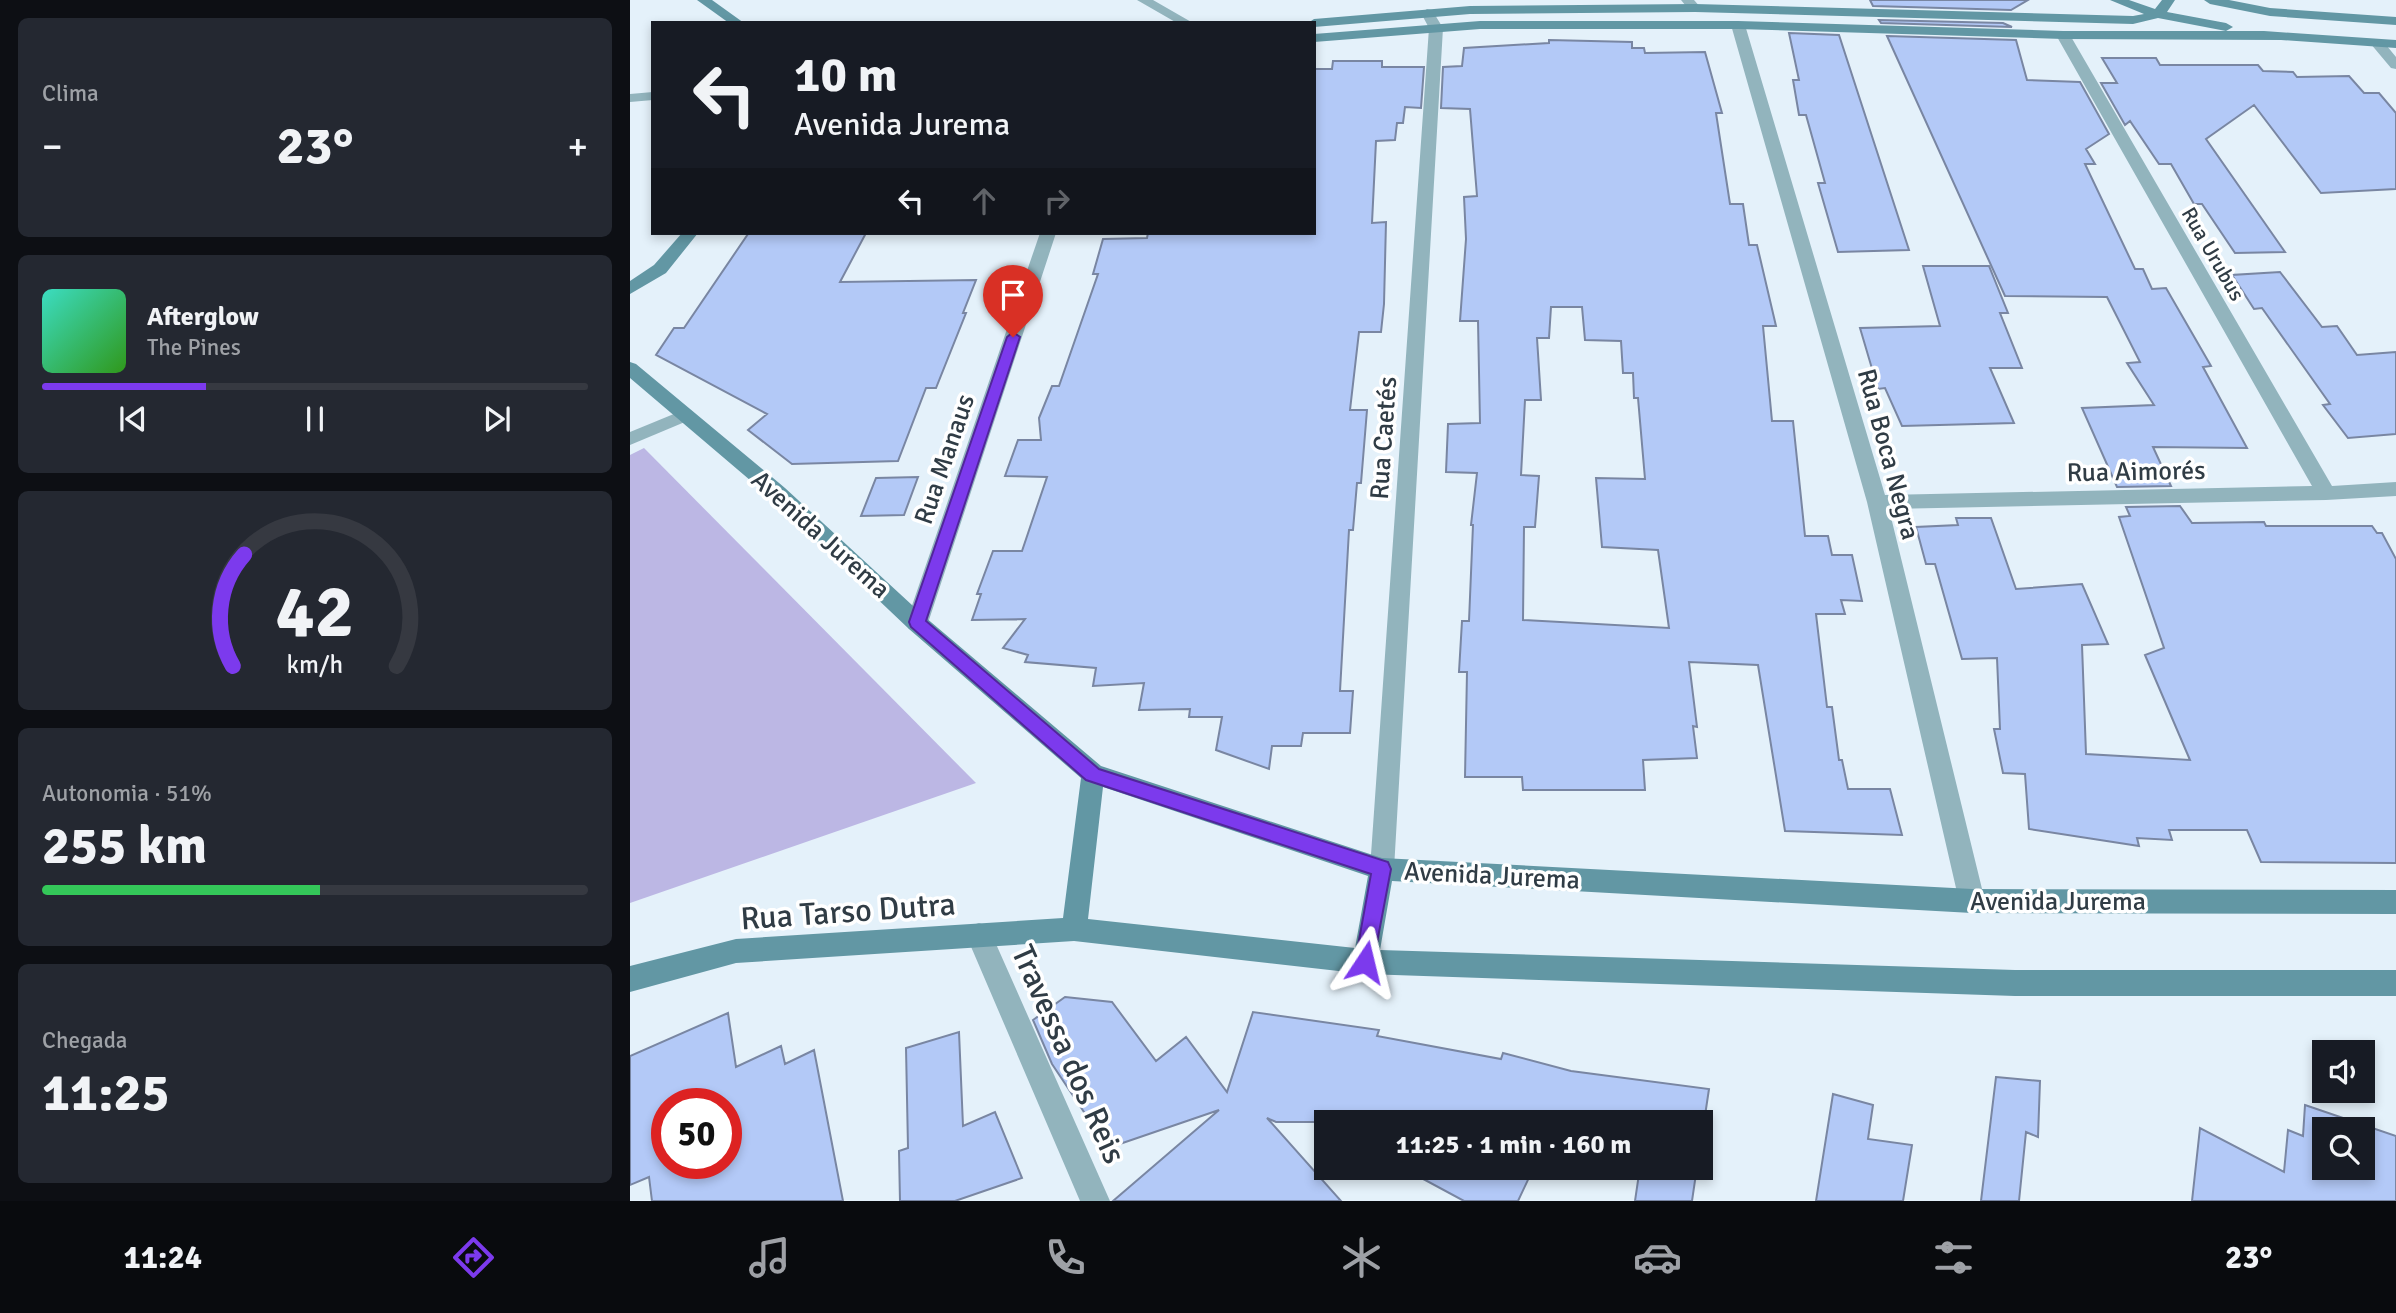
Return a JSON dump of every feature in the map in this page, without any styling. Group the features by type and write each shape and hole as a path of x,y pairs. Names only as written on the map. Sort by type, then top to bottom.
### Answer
{"street":[{"path":"704,0 735,21"},
{"path":"1143,0 1183,21"},
{"path":"2116,0 2158,14 2278,37"},
{"path":"1316,38 1432,20 1470,10 1691,4 2133,20 2158,14 2169,0"},
{"path":"2210,0 2270,12 2396,21"},
{"path":"1316,23 1432,20 1480,25 1738,25 2063,35 2278,37 2396,44"},
{"name":"Rua Caetés","path":"1382,869 1432,20"},
{"path":"2133,20 2145,36"},
{"name":"Rua Boca Negra","path":"1738,25 1877,502 1972,901"},
{"name":"Rua Urubus","path":"2063,35 2326,493"},
{"path":"2377,43 2396,65"},
{"path":"630,98 651,96"},
{"path":"630,289 660,269 688,235"},
{"name":"Rua Manaus","path":"917,622 1047,235"},
{"name":"Avenida Jurema","path":"630,368 778,493 917,622 1093,775 1382,869 1972,901 2396,902"},
{"name":"Rua Aimorés","path":"1877,502 2326,493 2396,489"},
{"path":"1093,775 1074,929 1365,962 2015,983 2396,983"},
{"path":"1365,962 1382,869"},
{"name":"Rua Tarso Dutra","path":"630,979 736,951 1074,929"},
{"name":"Travessa dos Reis","path":"979,936 1095,1201"}],"lane":[{"path":"630,439 686,415"}],"shaded area":[{"path":"644,448 976,783 630,903 630,455"}],"building":[{"path":"1870,0 2028,0 2011,10 1873,6"},
{"path":"1879,20 2003,23 2012,27 1881,23"},
{"path":"1789,33 1839,35 1909,250 1838,252 1818,183 1825,183 1806,115 1799,115 1793,80 1799,80"},
{"path":"1887,36 2016,40 2027,80 2080,82 2109,134 2086,149 2095,164 2085,164 2135,269 2143,269 2152,289 2166,288 2211,366 2203,367 2247,448 2153,447 2171,486 2117,487 2082,408 2154,405 2127,363 2140,362 2107,297 2005,296"},
{"path":"1549,40 1632,42 1632,48 1644,48 1645,53 1705,52 1722,113 1716,113 1730,204 1743,204 1749,245 1757,245 1776,326 1763,326 1772,421 1793,421 1805,536 1828,536 1832,555 1852,555 1862,601 1841,600 1845,614 1816,614 1827,707 1832,707 1839,760 1842,760 1848,789 1890,789 1902,835 1785,831 1758,665 1689,662 1697,727 1693,726 1697,758 1643,760 1645,790 1523,790 1522,777 1465,777 1467,672 1459,672 1462,621 1469,621 1471,525 1477,473 1446,472 1448,424 1480,423 1478,321 1460,321 1466,239 1464,197 1477,196 1470,109 1441,108 1443,67 1462,66 1464,48 1549,43","holes":["1551,307 1582,307 1585,340 1621,341 1623,373 1633,373 1634,398 1638,398 1645,479 1596,478 1602,547 1658,550 1669,628 1523,620 1524,527 1535,527 1539,476 1521,475 1525,400 1541,400 1537,338 1549,338"]},
{"path":"2102,58 2156,58 2160,65 2258,65 2263,71 2293,72 2297,77 2349,76 2364,93 2379,93 2396,113 2396,189 2321,193 2254,105 2206,139 2285,252 2235,253 2202,204 2194,204 2171,164 2159,164 2130,121 2125,125 2101,83 2117,83"},
{"path":"1333,61 1382,61 1382,67 1424,67 1421,108 1405,107 1403,123 1397,123 1395,140 1376,141 1372,223 1386,222 1384,304 1381,332 1359,332 1350,410 1367,410 1361,483 1357,483 1353,530 1349,530 1340,691 1353,691 1350,733 1303,733 1301,746 1272,746 1269,769 1216,750 1222,717 1189,717 1190,709 1139,710 1144,683 1093,686 1096,668 1025,662 1028,655 1003,648 1025,619 972,620 981,594 977,594 993,551 1022,551 1047,477 1005,476 1018,440 1041,440 1039,418 1052,386 1059,386 1098,274 1093,274 1103,239 1147,238 1148,235 1316,235 1316,69 1332,69"},
{"path":"747,235 865,235 840,282 976,280 936,388 926,388 898,461 792,464 748,430 767,414 656,355 674,328 684,328"},
{"path":"1923,266 1989,266 2008,313 2000,313 2022,368 1990,368 2014,423 1902,426 1885,388 1878,389 1860,328 1940,326"},
{"path":"2280,272 2322,327 2337,326 2357,355 2396,352 2396,434 2348,438 2323,405 2330,404 2262,308 2254,309 2232,275"},
{"path":"918,477 904,515 861,516 876,478"},
{"path":"2180,506 2192,523 2264,522 2266,526 2372,526 2377,533 2382,533 2396,559 2396,863 2261,862 2247,830 2169,830 2172,840 2137,838 2139,846 2029,829 2025,774 2003,773 1994,729 2000,729 1997,658 1962,659 1935,564 1926,564 1916,527 1958,525 1956,518 1991,518 2016,589 2082,584 2108,644 2082,645 2086,754 2190,760 2145,655 2164,648 2119,517 2130,516 2126,507"},
{"path":"1065,997 1112,1002 1156,1061 1186,1037 1227,1092 1253,1012 1379,1030 1377,1036 1501,1059 1503,1053 1571,1071 1709,1089 1706,1110 1314,1110 1314,1122 1276,1122 1267,1118 1314,1171 1314,1180 1322,1180 1341,1201 1113,1201 1219,1110 1108,1148 1052,1064 1033,1020"},
{"path":"728,1013 736,1067 781,1046 785,1064 814,1050 843,1201 652,1201 649,1177 630,1185 630,1056"},
{"path":"959,1032 963,1126 995,1112 1022,1178 955,1201 900,1201 899,1151 908,1148 906,1048"},
{"path":"1996,1077 2040,1081 2038,1137 2026,1132 2019,1201 1981,1201"},
{"path":"1833,1094 1873,1105 1868,1139 1912,1145 1903,1201 1816,1201"},
{"path":"2305,1105 2340,1117 2312,1117 2312,1180 2375,1180 2375,1129 2396,1136 2396,1201 2192,1201 2200,1128 2284,1172 2288,1130 2303,1136"},
{"path":"1425,1180 1528,1180 1518,1201 1464,1201"},
{"path":"1638,1180 1695,1180 1692,1201 1635,1201"}],"route":[{"path":"1013,337 917,622 1093,775 1382,869 1365,962"}]}
